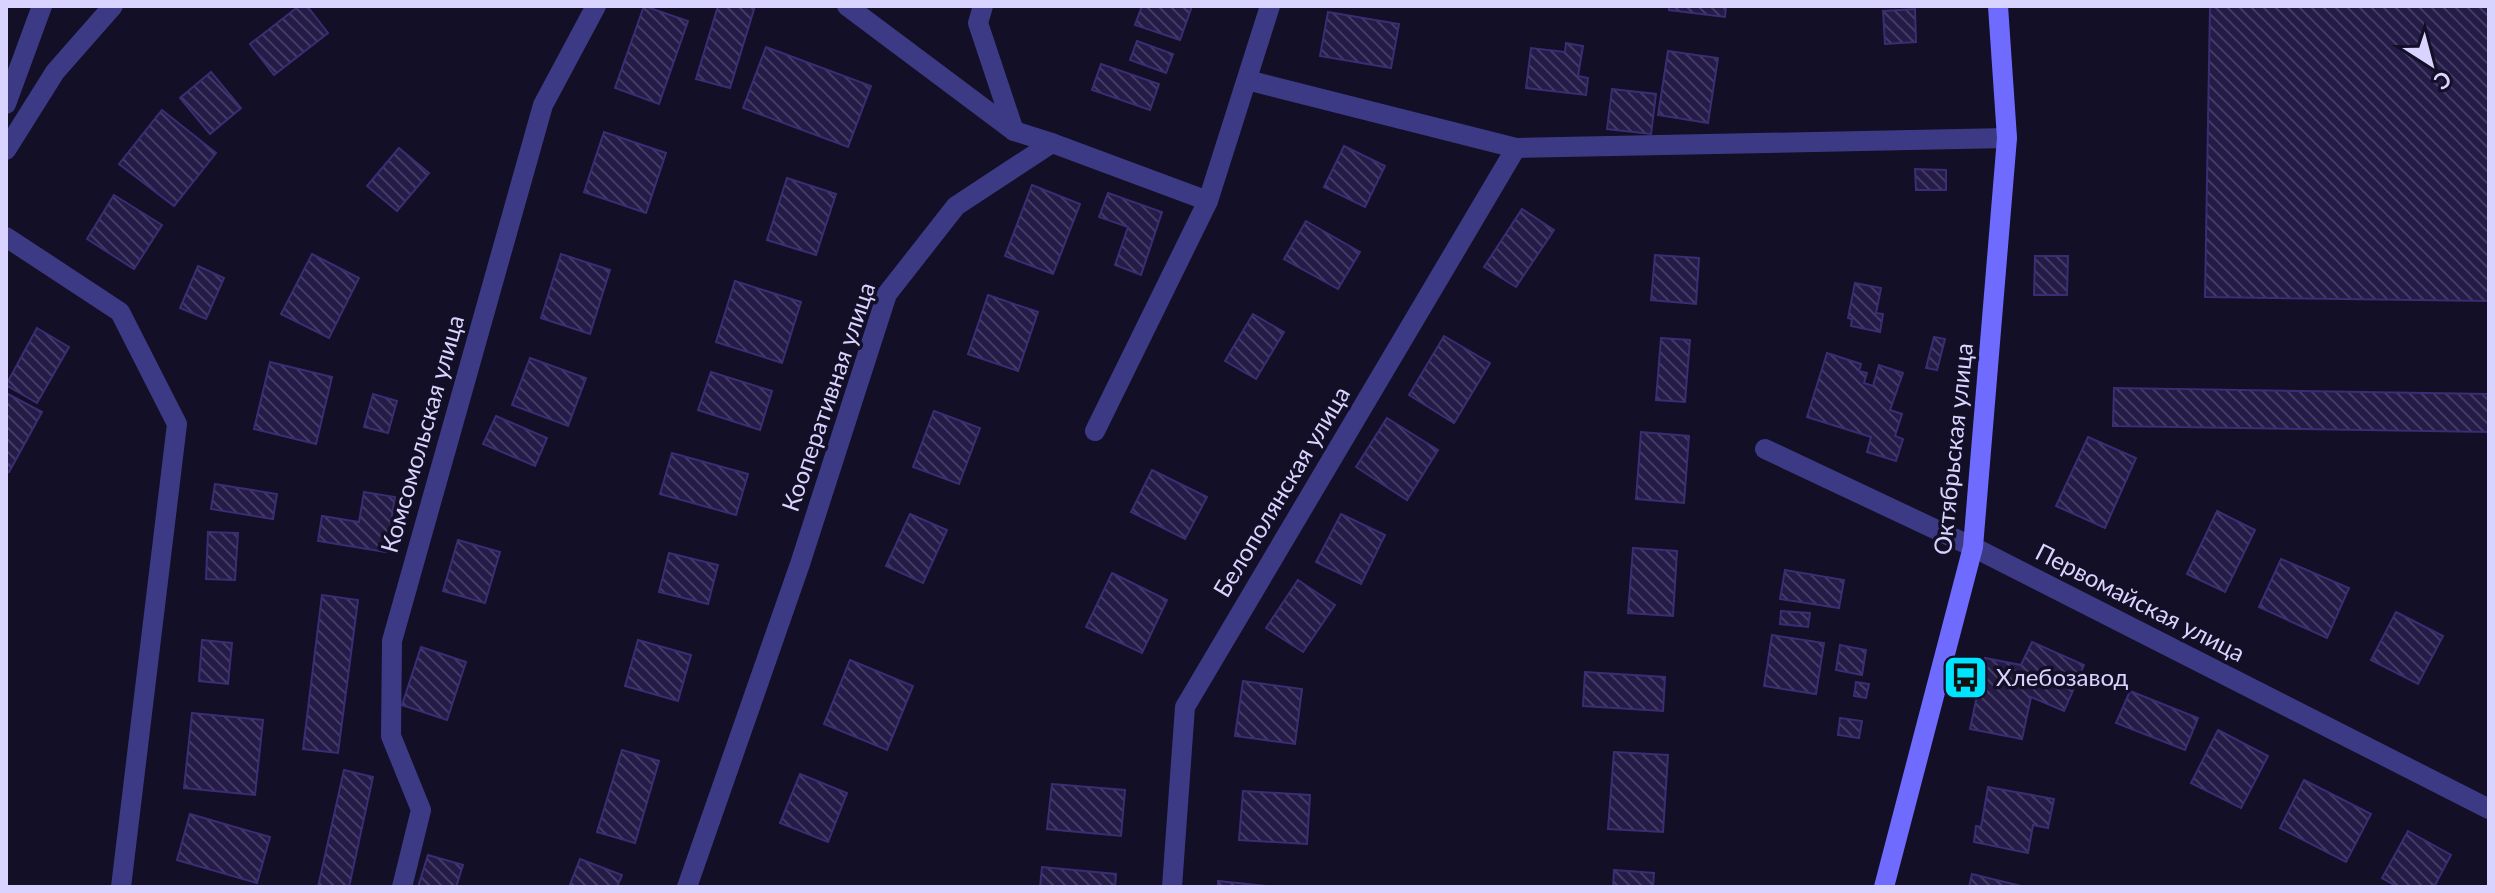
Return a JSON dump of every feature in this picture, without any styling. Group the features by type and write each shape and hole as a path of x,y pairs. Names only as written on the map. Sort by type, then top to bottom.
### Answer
{"street":[{"path":"6,104 42,6"},
{"path":"6,150 55,72 113,6"},
{"name":"Комсомольская улица","path":"402,887 421,810 391,736 392,641 543,105 596,6"},
{"path":"847,6 1014,131 1208,201"},
{"path":"983,6 978,23 1014,131"},
{"path":"1095,431 1208,201 1270,6"},
{"name":"Октябрьская улица","path":"1884,887 1973,547 2007,138 1998,6"},
{"path":"1247,80 1516,148 2007,138"},
{"name":"Кооперативная улица","path":"687,887 800,564 887,294 956,206 1052,143"},
{"name":"Белополянская улица","path":"1172,887 1185,707 1516,148"},
{"path":"6,237 120,312 177,424 121,887"},
{"name":"Первомайская улица","path":"1765,449 1973,547 2489,809"}],"building":[{"path":"299,6 307,6 328,33 274,75 250,44"},
{"path":"644,6 688,21 659,104 615,88"},
{"path":"718,6 755,6 730,88 696,79"},
{"path":"1142,6 1192,6 1180,40 1135,25"},
{"path":"1669,6 1726,6 1725,17 1669,10"},
{"path":"2210,6 2489,6 2489,301 2205,297"},
{"path":"1915,9 1916,42 1885,44 1883,11"},
{"path":"1328,12 1399,24 1391,68 1320,56"},
{"path":"1137,41 1173,54 1166,73 1130,60"},
{"path":"1566,43 1583,46 1578,76 1588,78 1586,95 1526,88 1531,48 1565,52"},
{"path":"766,47 871,86 848,147 743,108"},
{"path":"1668,51 1718,58 1708,123 1658,115"},
{"path":"1101,64 1159,84 1150,110 1092,90"},
{"path":"211,72 241,108 210,134 180,98"},
{"path":"1612,89 1656,94 1651,134 1607,129"},
{"path":"162,110 216,153 174,206 119,164"},
{"path":"604,132 666,153 646,213 584,192"},
{"path":"1344,146 1385,166 1365,207 1324,187"},
{"path":"399,148 429,173 397,211 367,186"},
{"path":"1915,169 1946,170 1946,190 1916,190"},
{"path":"787,178 836,194 816,255 767,240"},
{"path":"1032,185 1080,204 1053,274 1005,256"},
{"path":"1108,193 1162,212 1141,275 1115,265 1128,227 1099,217"},
{"path":"114,195 162,225 134,269 87,239"},
{"path":"1522,209 1554,230 1516,287 1484,267"},
{"path":"1306,221 1360,252 1338,289 1284,259"},
{"path":"312,254 359,278 329,338 281,314"},
{"path":"561,254 610,270 590,334 541,318"},
{"path":"1655,255 1699,258 1696,304 1651,300"},
{"path":"2035,256 2068,256 2067,295 2034,295"},
{"path":"198,266 224,278 206,319 180,308"},
{"path":"735,281 801,302 782,363 716,342"},
{"path":"1855,283 1881,288 1876,313 1883,314 1880,332 1851,326 1852,319 1848,318"},
{"path":"988,295 1038,312 1018,371 968,354"},
{"path":"1253,314 1284,332 1256,379 1225,361"},
{"path":"37,328 69,347 37,403 6,385"},
{"path":"1444,336 1490,363 1454,423 1409,395"},
{"path":"1934,337 1945,339 1937,370 1926,368"},
{"path":"1661,338 1690,340 1685,402 1656,400"},
{"path":"1827,353 1861,364 1859,371 1867,373 1864,383 1873,386 1879,365 1903,373 1890,410 1902,414 1895,436 1903,439 1896,461 1867,452 1871,437 1807,417"},
{"path":"530,358 586,378 568,426 512,405"},
{"path":"270,362 332,377 316,444 254,429"},
{"path":"711,372 772,391 760,430 698,410"},
{"path":"2114,388 2489,394 2489,432 2113,426"},
{"path":"6,393 42,412 9,472 6,470"},
{"path":"373,394 397,401 388,433 364,427"},
{"path":"934,411 980,428 959,484 913,467"},
{"path":"496,416 547,438 535,466 483,444"},
{"path":"1387,418 1438,450 1407,500 1356,467"},
{"path":"1641,432 1689,436 1684,503 1636,499"},
{"path":"2088,437 2136,458 2105,528 2056,506"},
{"path":"672,453 748,474 736,515 660,494"},
{"path":"1152,470 1207,497 1185,539 1131,512"},
{"path":"215,484 277,494 273,519 211,509"},
{"path":"364,492 395,497 386,552 318,541 322,516 359,522"},
{"path":"2217,511 2255,530 2225,592 2187,574"},
{"path":"910,514 947,530 923,583 886,566"},
{"path":"1341,514 1385,535 1361,584 1316,562"},
{"path":"208,532 238,533 235,580 206,579"},
{"path":"458,540 500,552 485,603 443,591"},
{"path":"1633,548 1677,551 1673,616 1628,613"},
{"path":"669,553 718,565 708,604 659,592"},
{"path":"2281,559 2349,588 2327,638 2259,607"},
{"path":"1785,570 1844,580 1839,608 1780,599"},
{"path":"1112,573 1167,600 1142,653 1086,627"},
{"path":"1298,580 1335,605 1303,652 1266,628"},
{"path":"322,595 358,600 338,753 303,749"},
{"path":"1781,611 1810,613 1808,627 1780,624"},
{"path":"2396,612 2443,636 2418,684 2371,660"},
{"path":"1772,635 1824,643 1816,694 1764,686"},
{"path":"202,640 232,643 228,684 199,681"},
{"path":"638,640 691,655 678,701 625,686"},
{"path":"2032,642 2084,665 2064,711 2031,697 2022,739 1970,729 1985,658 2021,665"},
{"path":"1840,645 1866,650 1862,675 1836,670"},
{"path":"421,647 466,662 447,720 402,705"},
{"path":"850,660 913,686 887,750 824,724"},
{"path":"1585,672 1665,677 1663,711 1583,706"},
{"path":"1243,681 1302,689 1295,744 1235,736"},
{"path":"1856,682 1869,684 1866,698 1854,696"},
{"path":"2130,691 2198,718 2185,750 2116,723"},
{"path":"192,713 263,720 255,795 184,788"},
{"path":"1840,718 1862,721 1859,738 1838,735"},
{"path":"2218,730 2268,756 2241,808 2191,783"},
{"path":"622,750 659,761 635,843 597,832"},
{"path":"1614,752 1668,755 1663,832 1608,829"},
{"path":"344,770 373,777 349,887 318,887"},
{"path":"800,774 847,793 828,842 780,823"},
{"path":"2304,780 2371,814 2346,862 2280,828"},
{"path":"1052,784 1125,790 1121,836 1047,829"},
{"path":"1988,787 2054,799 2048,828 2033,825 2028,853 1974,842 1976,826 1981,827"},
{"path":"1243,791 1310,795 1307,844 1239,840"},
{"path":"190,814 270,837 257,883 177,860"},
{"path":"2408,831 2451,855 2434,887 2398,887 2382,878"},
{"path":"428,855 463,865 456,887 418,887"},
{"path":"580,859 622,875 617,887 569,887"},
{"path":"1042,867 1116,874 1115,887 1040,887"},
{"path":"1614,870 1654,873 1653,887 1613,887"},
{"path":"1972,874 2021,886 2021,887 1969,887"},
{"path":"1218,881 1276,887 1218,887"}],"place":[{"name":"Хлебозавод","path":"1965,678"}]}
